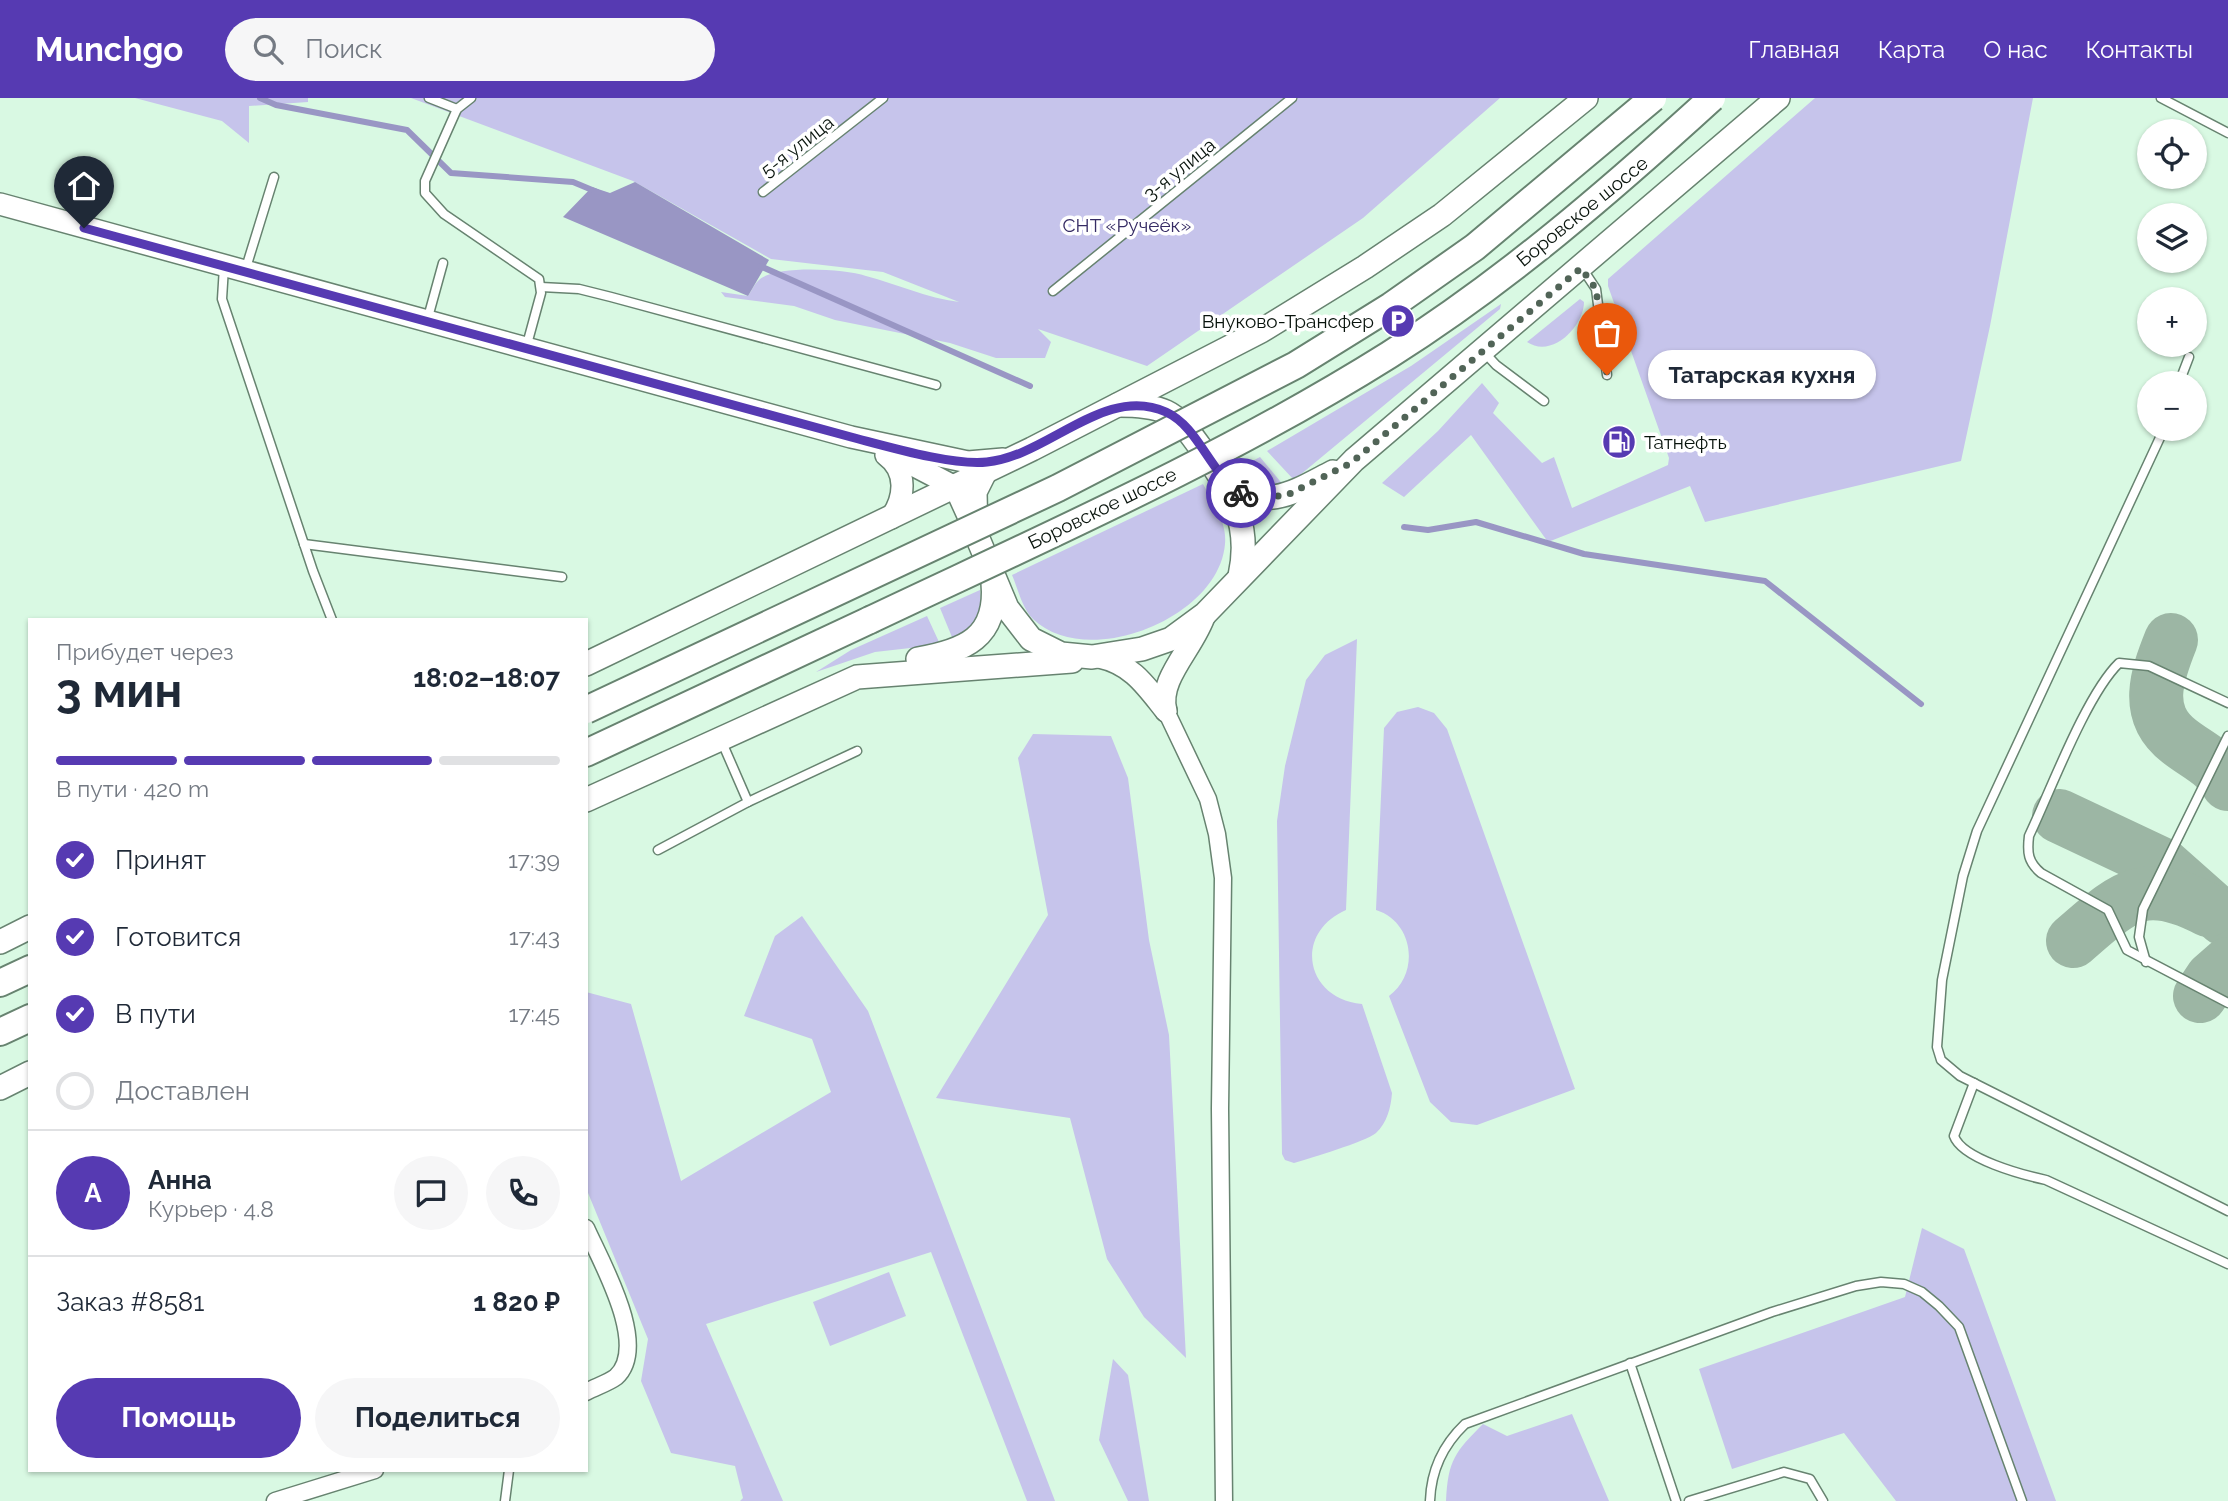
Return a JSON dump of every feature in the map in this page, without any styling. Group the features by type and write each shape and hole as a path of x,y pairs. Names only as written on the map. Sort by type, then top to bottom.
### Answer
{"main road":[{"path":"588,663 1032,450 1261,331 1365,267 1472,193 1586,98"},
{"name":"Боровское шоссе","path":"588,709 1058,488 1296,365 1391,306 1475,247 1653,98"},
{"name":"Боровское шоссе","path":"588,752 1063,529 1316,399 1402,346 1530,254 1641,163 1712,98"},
{"path":"857,677 1047,664 1154,646 1178,635 1205,614 1351,463 1778,98"},
{"path":"1115,406 1159,409 1174,417 1227,484 1241,512 1245,534 1240,576"},
{"path":"1227,484 1252,497 1279,497 1351,463"},
{"path":"985,472 975,492 976,534 1015,622 1031,639 1061,654 1096,657"},
{"path":"588,799 886,664 954,652 978,636 992,614 990,570"},
{"path":"0,942 28,929"},
{"path":"0,983 28,970"},
{"path":"0,1032 28,1019"},
{"path":"0,1088 28,1074"}],"street":[{"path":"0,204 867,442 980,463 1032,450"},
{"path":"867,442 955,487 976,534"},
{"path":"867,442 895,463 902,475 900,502 891,519"},
{"path":"1166,711 1164,695 1167,682 1189,650 1205,614"},
{"path":"1096,657 1133,672 1166,711 1208,799 1217,834 1223,878 1220,1109 1224,1501"},
{"path":"588,1233 625,1319 629,1349 617,1376 588,1391"},
{"path":"275,1501 369,1472"}],"lane":[{"path":"429,98 457,109"},
{"path":"471,98 457,109 425,181 425,193 444,214 539,279 541,287 526,348"},
{"name":"5-я улица","path":"763,192 883,98"},
{"name":"3-я улица","path":"1053,291 1292,98"},
{"path":"2161,98 2228,132"},
{"path":"245,272 274,177"},
{"path":"426,321 443,263"},
{"path":"224,266 222,299 331,618"},
{"path":"1581,268 1596,289 1607,375"},
{"path":"541,287 579,289 936,385"},
{"path":"1482,350 1496,365 1544,401"},
{"path":"2184,371 2189,358"},
{"path":"2158,441 1977,831 1942,980 1937,1046 1948,1068 1974,1083 2228,1210"},
{"path":"304,544 562,577"},
{"path":"2228,703 2148,666 2119,663 2107,676 2086,716 2029,836 2028,849 2032,866 2108,910 2127,950 2228,1003"},
{"path":"2146,962 2139,937 2143,909 2228,736"},
{"path":"720,737 748,802"},
{"path":"658,850 748,802 857,751"},
{"path":"1974,1083 1954,1136 1964,1149 2018,1175 2046,1180 2228,1264"},
{"path":"1430,1501 1438,1462 1447,1441 1465,1424 1772,1312 1856,1286 1881,1282 1904,1284 1922,1292 1940,1306 1959,1327 2022,1501"},
{"path":"1630,1363 1676,1501"},
{"path":"505,1501 509,1472"},
{"path":"1689,1501 1784,1472 1810,1479 1823,1501"}],"green space":[{"path":"135,98 308,98 308,102 249,106 249,143 222,121"},
{"name":"СНТ «Ручеёк»","path":"411,98 1500,98 1363,218 1147,366 1038,329 1051,342 1045,358 996,358 950,343 835,320 794,306 725,297 721,292 748,296 760,279 769,275 796,270 828,270 878,279 959,302 883,272 771,259 633,181"},
{"path":"1815,98 2033,98 1990,326 1961,461 1705,522 1690,486 1548,542 1471,435 1404,497 1382,483 1438,431 1482,383 1499,403 1493,413 1542,463 1554,457 1572,508 1668,465 1669,458 1608,286 1608,279"},
{"path":"1580,299 1584,302 1583,311 1573,330 1565,337 1546,346 1527,342"},
{"path":"1501,304 1500,309 1294,480 1267,451 1411,366"},
{"path":"1260,457 1285,487 1269,489 1247,483 1239,468"},
{"path":"1203,484 1222,520 1225,544 1217,571 1200,594 1176,614 1147,629 1116,638 1085,640 1057,634 1029,615 1012,575"},
{"path":"980,590 982,619 954,642 940,608"},
{"path":"927,616 939,642 937,645 875,652 816,672 851,650"},
{"path":"1357,639 1346,910 1329,920 1318,934 1313,949 1313,964 1318,978 1328,990 1343,999 1362,1004 1392,1093 1386,1120 1376,1133 1294,1163 1285,1160 1282,1154 1277,821 1285,766 1306,680 1325,655"},
{"path":"1418,707 1434,713 1447,729 1575,1089 1477,1125 1451,1122 1430,1102 1389,996 1399,986 1409,962 1405,936 1389,916 1376,910 1384,728 1397,712"},
{"path":"1033,734 1111,736 1128,778 1149,940 1169,1035 1186,1358 1144,1317 1107,1259 1070,1118 936,1098 1048,915 1018,758"},
{"path":"802,916 868,1011 1055,1501 1027,1501 931,1252 706,1324 783,1501 740,1501 743,1498 735,1466 671,1453 641,1381 648,1339 588,1193 588,993 631,1004 681,1181 831,1092 812,1039 744,1016 775,936"},
{"path":"1922,1228 1964,1249 2056,1501 1896,1501 1844,1433 1732,1469 1699,1369 1905,1297"},
{"path":"889,1272 906,1316 830,1346 813,1302"},
{"path":"1113,1359 1128,1375 1149,1501 1128,1501 1099,1440"},
{"path":"1572,1414 1609,1501 1446,1501 1451,1466 1466,1442 1483,1424 1507,1436"}],"shaded area":[{"path":"635,182 769,260 748,296 563,217 592,187 610,193"}],"waterway":[{"path":"260,98 276,105 407,130 451,173 573,182 597,192"},
{"path":"760,266 1030,386"},
{"path":"1404,527 1428,530 1476,522 1584,554 1765,581 1921,704"}],"taxiway":[{"path":"2171,640 2161,667 2156,693 2161,718 2179,741 2212,765 2228,784"},
{"path":"2059,816 2163,865 2224,919"},
{"path":"2073,941 2106,913 2135,896 2166,894 2208,910"},
{"path":"2200,996 2212,978 2228,964"}],"way so far":[{"path":"1241,493 1261,498 1287,495 1351,463 1581,268 1594,281 1596,289 1609,370 1607,375"}],"place":[{"name":"Внуково-Трансфер","path":"1398,321"},
{"name":"Татарская кухня","path":"1607,375"},
{"name":"Татнефть","path":"1619,442"}],"route":[{"path":"84,228 867,442 968,462 990,462 1032,450 1115,406 1159,409 1174,417 1188,431 1227,484 1241,493"}]}
